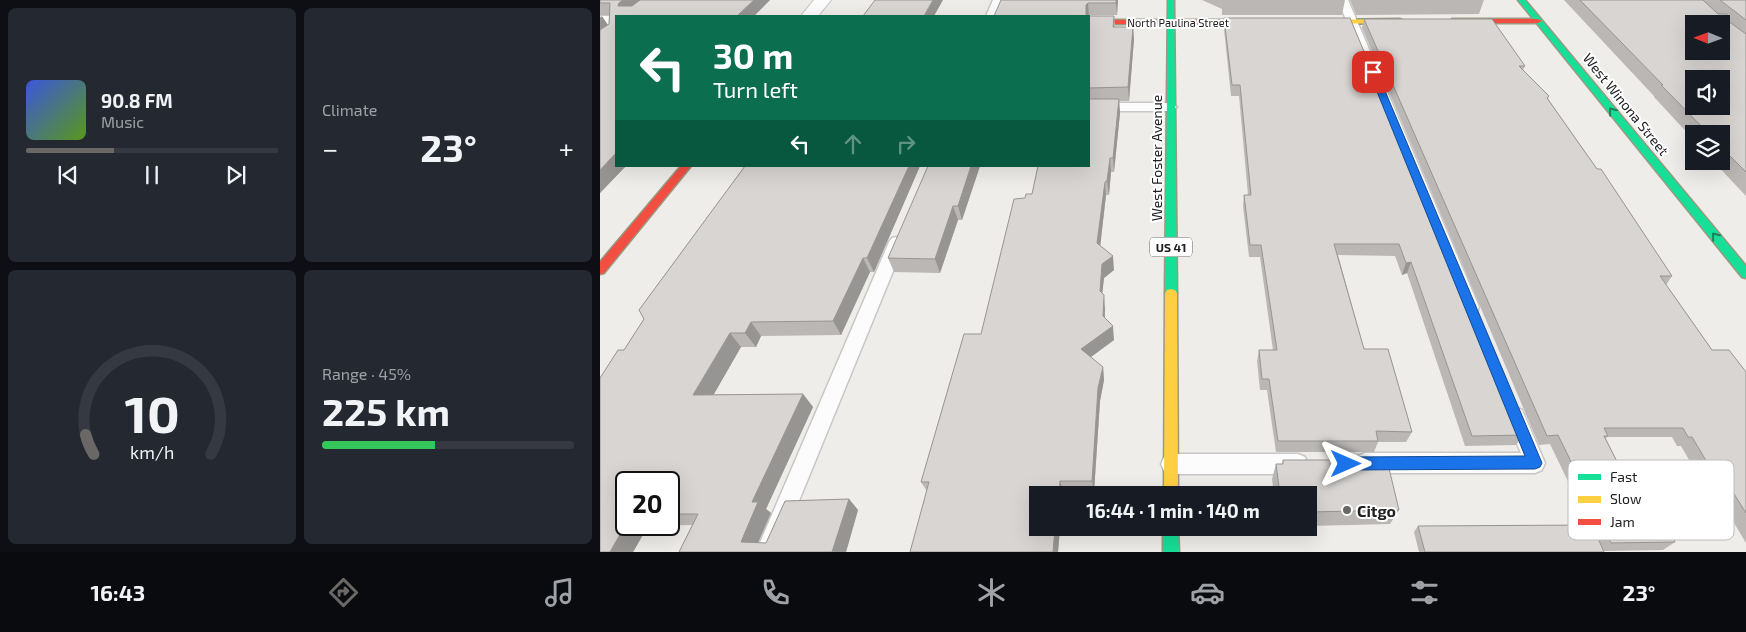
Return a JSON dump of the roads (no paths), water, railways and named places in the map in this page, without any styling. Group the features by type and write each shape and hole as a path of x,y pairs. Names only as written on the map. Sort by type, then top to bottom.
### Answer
{"street":[{"path":"810,15 823,0"},
{"name":"West Foster Avenue","path":"1171,0 1171,486"},
{"name":"West Winona Street","path":"1521,0 1746,274"},
{"path":"1303,22 1409,21"},
{"path":"1447,21 1538,21"},
{"name":"North Paulina Street","path":"1090,22 1273,22"},
{"path":"600,270 685,167"},
{"path":"1171,536 1172,552"}],"lane":[{"path":"991,15 998,0"},
{"path":"1343,0 1475,318"},
{"path":"1090,107 1171,107"},
{"path":"767,552 902,230"},
{"path":"1350,463 1535,463 1508,399"},
{"path":"1171,464 1320,464"}],"place":[{"name":"Citgo","path":"1347,510"}]}
